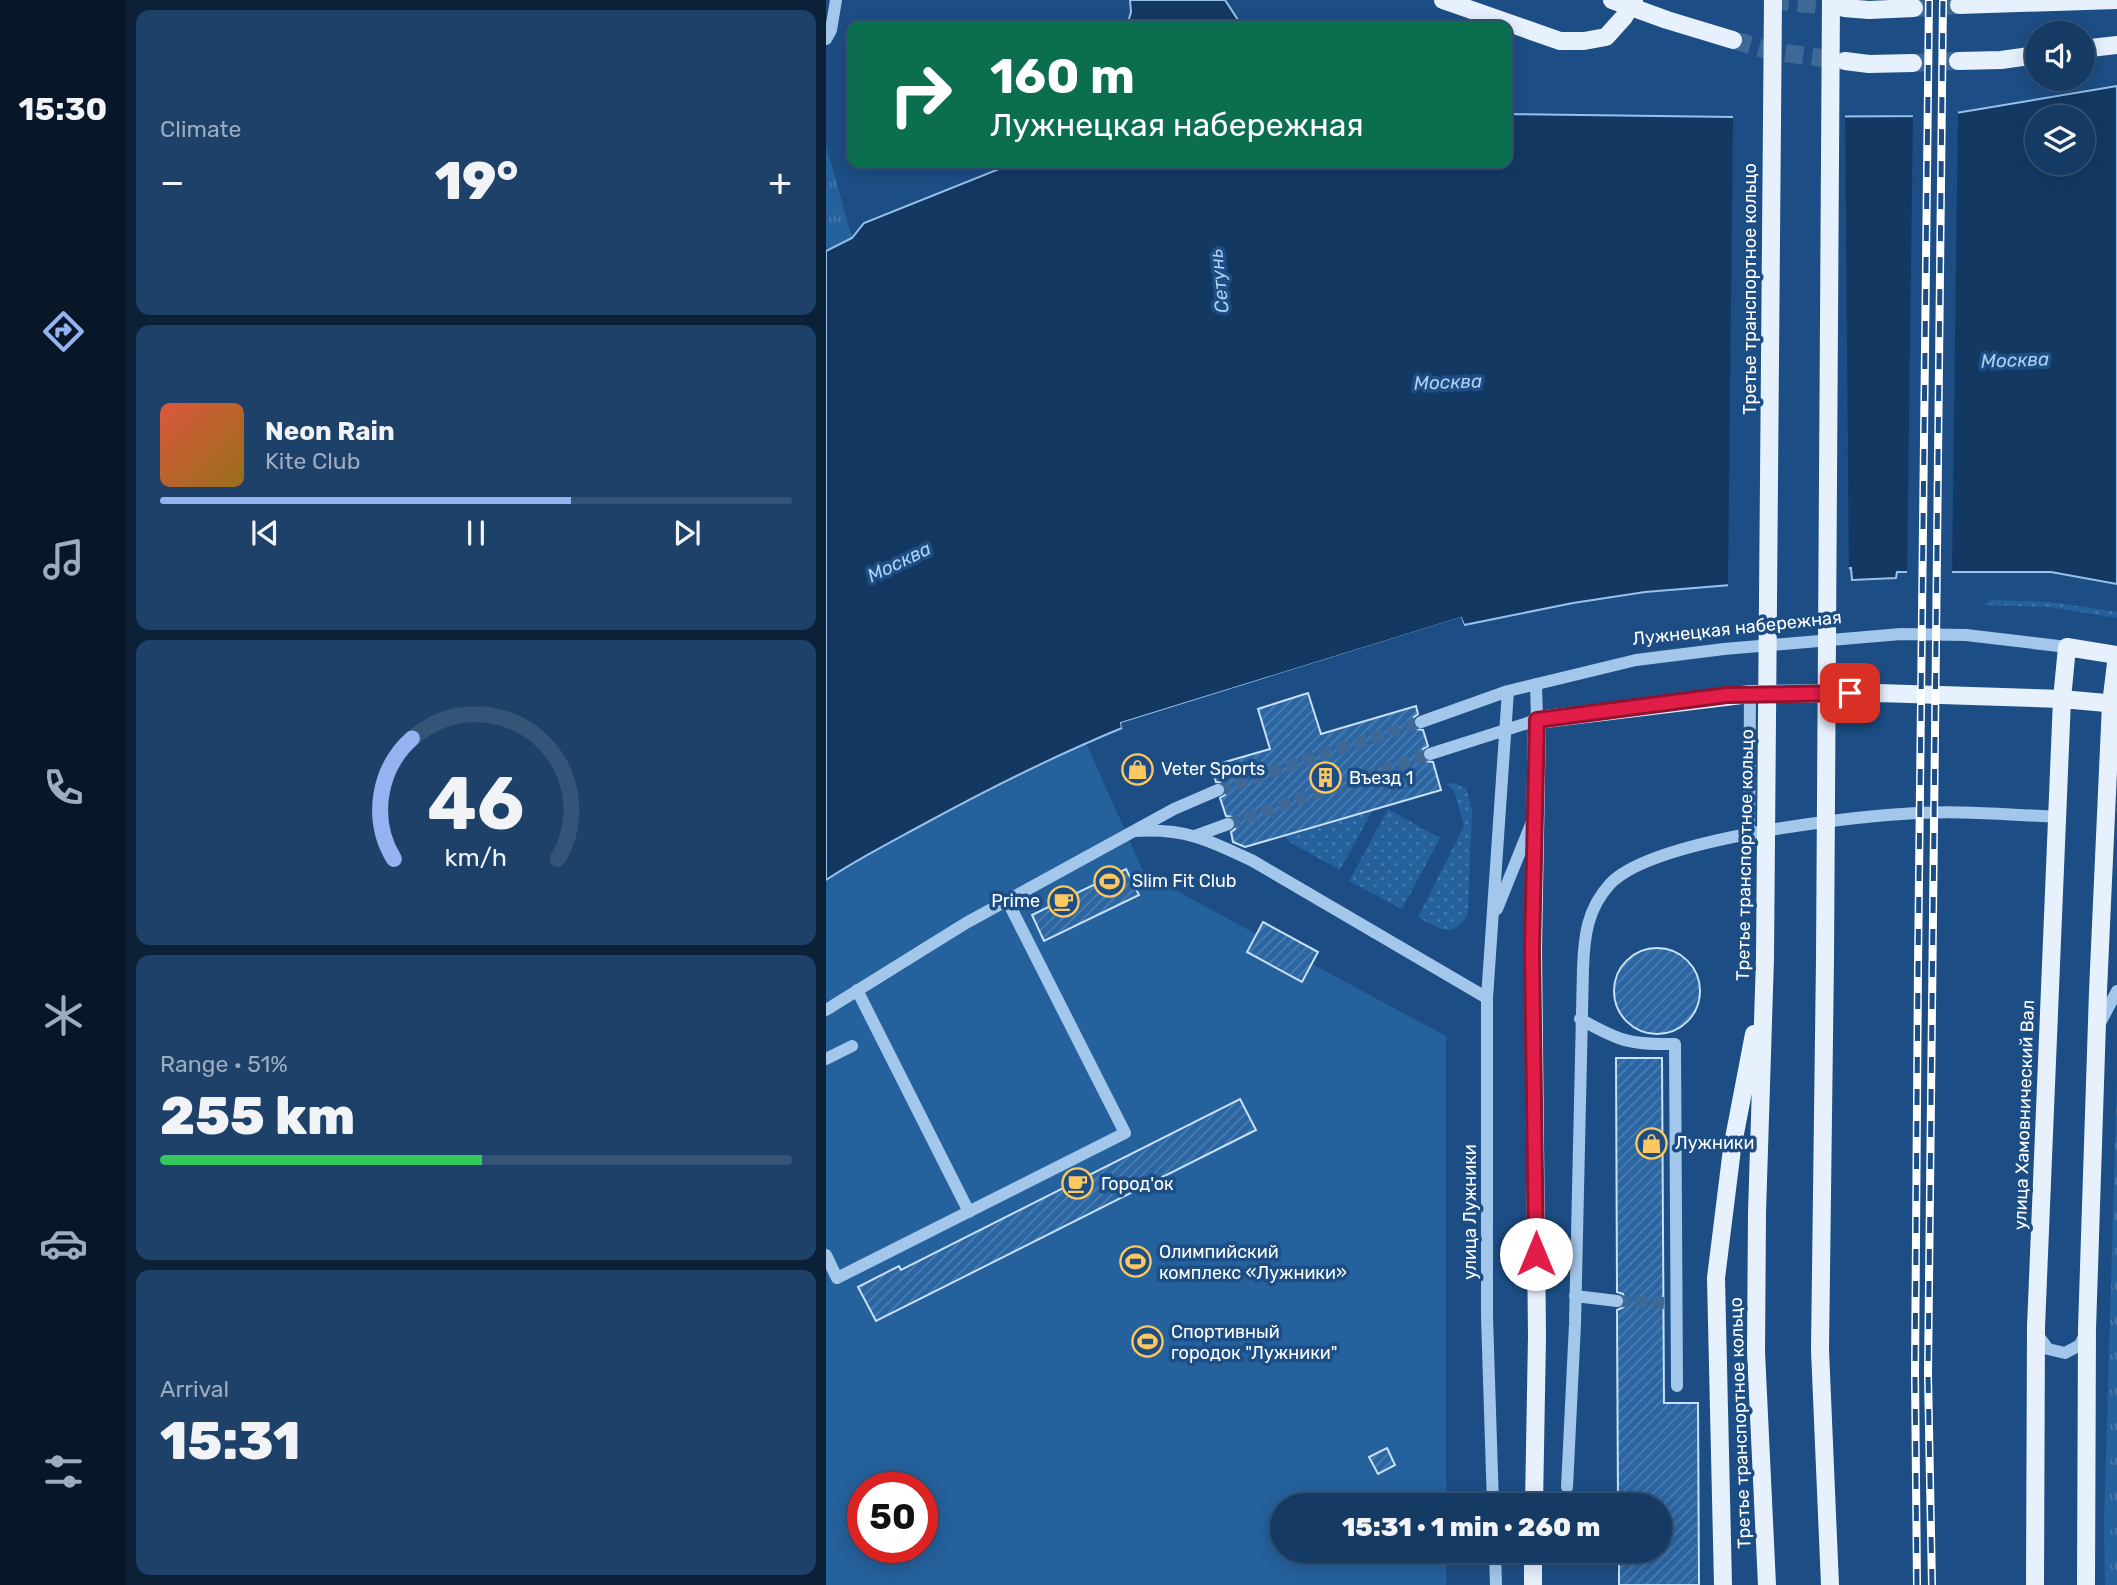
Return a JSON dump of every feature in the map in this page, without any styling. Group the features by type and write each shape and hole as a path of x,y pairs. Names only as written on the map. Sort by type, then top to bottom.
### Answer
{"main road":[{"path":"1443,0 1503,21"},
{"path":"1612,0 1632,4 1733,40"},
{"name":"Третье транспортное кольцо","path":"1767,1585 1756,1352 1757,1213 1765,979 1773,0"},
{"path":"1959,5 2116,0"},
{"path":"1512,24 1560,41 1584,41 1606,37 1632,4"},
{"path":"1830,1585 1820,1350 1838,4 1869,10 1914,8"},
{"path":"2095,48 2117,45"},
{"path":"1958,61 2025,56"},
{"path":"1845,61 1869,64 1913,63"},
{"path":"2067,647 2117,655 2108,775 2096,1034 2087,1329 2086,1585"},
{"name":"улица Хамовнический Вал","path":"2035,1585 2036,1327 2062,699 2067,647"},
{"path":"1534,1493 1536,1336 1532,949 1537,720 1750,694 1878,693 2062,699 2114,704"},
{"path":"1723,1585 1716,1278 1732,1149 1765,979"},
{"path":"1533,1563 1533,1585"}],"street":[{"path":"826,39 831,30 836,0"},
{"name":"Лужнецкая набережная","path":"1421,722 1508,691 1636,660 1900,634 1966,635 2067,647"},
{"path":"1430,754 1537,720 1536,684"},
{"name":"улица Лужники","path":"1493,1493 1487,1317 1487,998 1508,691"},
{"path":"1749,835 1750,694"},
{"path":"2108,775 2117,795"},
{"path":"826,1010 928,945 1007,900 1174,808 1218,790"},
{"path":"1567,1488 1575,1296 1580,1019 1587,924 1600,896 1611,882 1639,864 1666,854 1749,835 1904,813 2057,817"},
{"name":"улица Лужники","path":"1493,919 1535,814"},
{"path":"1195,835 1228,824"},
{"path":"1132,831 1166,830 1195,835 1253,861 1487,998"},
{"path":"826,1255 837,1278 1125,1133 1007,900"},
{"path":"857,990 969,1212"},
{"path":"2096,1034 2104,1012 2117,991"},
{"path":"1580,1019 1624,1042 1675,1044 1670,1302 1677,1386"},
{"path":"826,1059 852,1046"},
{"path":"1575,1296 1617,1301"},
{"path":"2036,1327 2048,1349 2065,1353 2080,1345 2087,1329"},
{"path":"1495,1563 1496,1585"}],"green space":[{"path":"826,145 852,238 826,251"},
{"path":"1991,600 2050,602 2117,612 2117,618 2049,607 1984,605"},
{"name":"Олимпийский комплекс «Лужники»","path":"1086,743 1144,873 1256,934 1263,922 1318,952 1312,964 1446,1036 1446,1493 1270,1493 1270,1563 1446,1563 1446,1585 826,1585 826,880 888,842"},
{"path":"1454,783 1466,788 1472,810 1468,913 1458,927 1446,930 1418,917 1464,826 1454,791 1446,784"},
{"path":"1376,804 1340,870 1291,843 1284,835"},
{"path":"1388,809 1440,838 1402,909 1349,881"},
{"path":"2117,1078 2117,1585 2105,1585 2104,1523"}],"water":[{"path":"1130,0 1225,0 1239,21 1128,21"},
{"path":"2117,86 2117,584 2051,572 1897,572 1896,578 1852,580 1851,568 1743,572 1743,584 1645,592 1464,625 1461,618 1121,723 1122,728 1046,761 972,798 826,880 826,251 852,238 864,223 1002,168 1512,168 1512,114 1938,116"}],"pier":[{"path":"1958,109 1952,575 1907,575 1913,113 1937,113"},
{"path":"1845,113 1849,582 1848,571 1746,575 1745,587 1728,588 1733,114"},
{"path":"1461,617 1465,628 1461,627 1459,622 1125,725 1124,731 1122,728 1121,723"}],"building":[{"name":"Въезд 1","path":"1308,693 1321,734 1416,706 1418,714 1414,717 1413,724 1416,729 1423,730 1428,746 1423,749 1422,756 1425,761 1433,762 1441,790 1245,847 1233,842 1231,832 1235,829 1236,822 1233,817 1226,816 1220,798 1225,795 1226,787 1223,783 1216,782 1211,766 1270,749 1258,709"},
{"path":"1126,869 1139,895 1044,941 1032,915"},
{"path":"1263,922 1318,952 1302,982 1247,952"},
{"path":"1657,948 1681,955 1693,967 1700,991 1693,1015 1681,1027 1657,1034 1633,1027 1621,1015 1614,991 1621,967 1633,955"},
{"path":"1616,1058 1662,1058 1664,1403 1698,1403 1699,1585 1619,1585 1619,1563 1672,1563 1672,1493 1618,1493 1617,1310 1624,1307 1626,1301 1623,1294 1617,1292"},
{"path":"1240,1099 1256,1130 876,1321 858,1287 899,1266 901,1270"},
{"path":"1387,1448 1395,1465 1378,1474 1369,1457"}],"tunnel":[{"path":"1771,0 1844,8"},
{"path":"1914,8 1959,5"},
{"path":"1733,40 1771,51 1843,61"},
{"path":"1913,63 1958,61"},
{"path":"1218,790 1421,722"},
{"path":"1228,824 1430,754"},
{"path":"1617,1301 1664,1303"}],"railway":[{"path":"1917,1585 1915,1375 1918,966 1929,0"},
{"path":"1932,1585 1928,1375 1943,0"}],"place":[{"name":"Veter Sports","path":"1138,769"},
{"name":"Въезд 1","path":"1326,778"},
{"name":"Slim Fit Club","path":"1109,881"},
{"name":"Prime","path":"1063,901"},
{"name":"Лужники","path":"1652,1143"},
{"name":"Город'ок","path":"1078,1184"},
{"name":"Олимпийский комплекс «Лужники»","path":"1136,1262"},
{"name":"Спортивный городок \"Лужники\"","path":"1148,1342"}],"route":[{"path":"1536,1254 1532,949 1537,720 1727,695 1850,693"}],"water label":[{"name":"Сетунь","path":"1219,281"},
{"name":"Москва","path":"2015,360"},
{"name":"Москва","path":"1448,382"},
{"name":"Москва","path":"899,562"}]}
